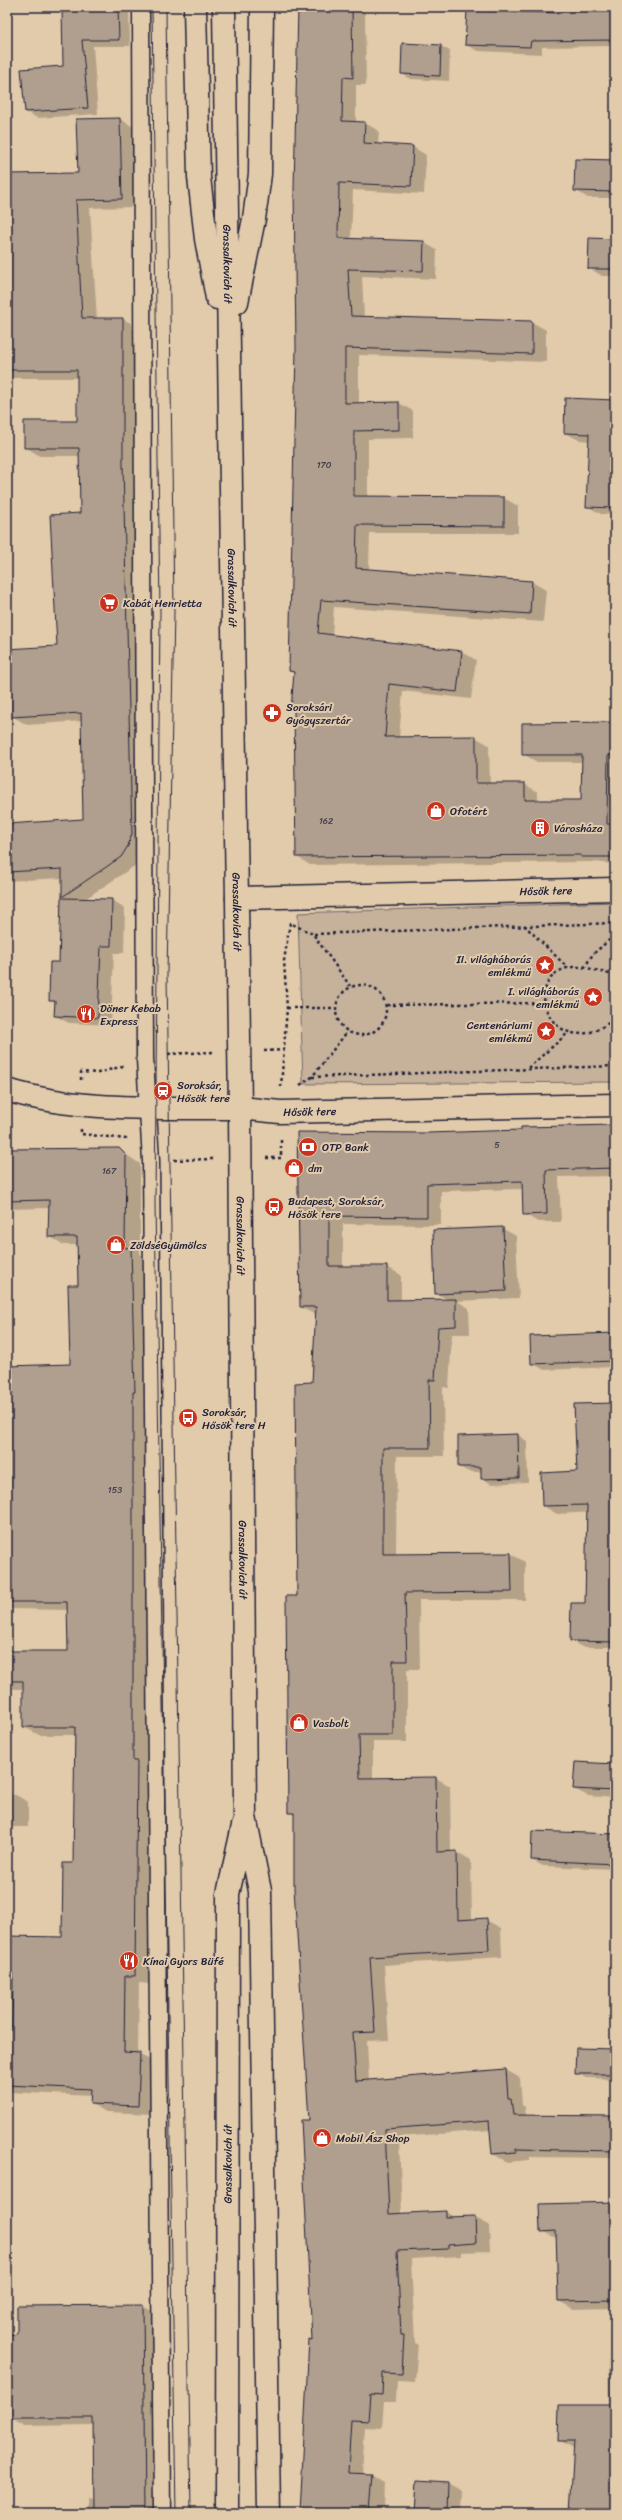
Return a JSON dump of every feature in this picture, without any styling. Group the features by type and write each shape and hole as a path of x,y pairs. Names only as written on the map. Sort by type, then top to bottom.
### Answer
{"main road":[{"path":"195,7 199,177 206,239 228,356"},
{"name":"Grassalkovich út","path":"224,7 240,1108 245,1817 260,1891 269,2513"},
{"path":"228,356 241,278 254,219 260,174 262,7"},
{"name":"Hősök tere","path":"237,898 615,889"},
{"name":"Hősök tere","path":"7,1090 32,1098 80,1104 148,1106 240,1108 280,1105 615,1105"},
{"name":"Grassalkovich út","path":"227,2513 228,1894 245,1817"}],"lane":[{"path":"141,7 145,1059 151,1177 162,2513"}],"path":[{"path":"280,1105 287,1008 284,961 290,924 313,934 524,925 615,923"},
{"path":"524,925 568,968"},
{"path":"313,934 350,986"},
{"path":"584,968 593,954 615,935"},
{"path":"615,1001 614,975 584,968 568,968 554,975 546,988 544,1003 551,1022 568,1033 589,1033 615,1019"},
{"path":"365,984 380,991 387,1005 383,1025 366,1036 347,1032 338,1022 335,1008 339,995 350,986 365,984"},
{"path":"387,1005 544,1003"},
{"path":"287,1008 335,1008"},
{"path":"280,1105 312,1077 347,1032"},
{"path":"527,1069 568,1033"},
{"path":"312,1077 615,1066"}],"shaded area":[{"path":"615,902 615,1082 303,1084 298,913"}],"building":[{"path":"62,7 118,7 119,40 82,40 88,108 25,112 21,69 63,66"},
{"path":"298,7 352,7 353,78 343,77 342,121 365,122 364,143 413,146 411,186 339,183 338,238 424,241 423,271 348,269 351,316 532,321 532,354 345,348 345,403 399,402 399,430 354,431 354,496 504,497 504,526 357,525 356,568 532,581 530,614 321,600 318,633 462,651 457,692 389,684 385,737 476,736 476,783 525,783 525,800 581,800 582,755 522,755 522,723 615,722 615,755 608,755 607,824 615,824 615,857 581,857 581,855 296,857 294,710 291,710 294,672 289,671 296,348 294,188"},
{"path":"615,7 615,40 531,41 530,47 465,45 467,10 561,13 561,8"},
{"path":"402,43 441,45 440,76 401,74"},
{"path":"120,118 122,199 76,200 82,318 123,318 123,464 132,834 128,846 121,857 62,897 62,869 7,872 7,824 83,819 81,713 11,717 7,649 57,646 50,515 80,513 79,448 24,448 24,421 77,421 77,370 7,370 7,174 78,173 76,119"},
{"path":"575,159 615,160 615,192 574,191"},
{"path":"589,238 615,239 615,269 588,269"},
{"path":"565,398 615,400 615,508 586,507 589,434 564,433"},
{"path":"61,898 112,899 111,946 101,946 98,1018 54,1016 55,1001 49,1001 50,962 59,962"},
{"path":"615,1125 615,1168 546,1170 547,1214 523,1215 522,1181 427,1184 427,1217 329,1216 329,1266 387,1266 387,1300 456,1299 456,1326 438,1327 435,1380 429,1380 430,1448 383,1448 383,1554 511,1553 512,1592 405,1593 407,1661 393,1661 393,1735 359,1735 360,1778 436,1777 437,1852 457,1851 458,1920 487,1918 489,1950 370,1957 375,2032 353,2033 356,2081 506,2069 508,2098 511,2098 513,2115 615,2116 615,2151 516,2149 516,2152 492,2154 489,2121 385,2129 389,2214 446,2211 446,2217 475,2216 476,2243 448,2245 448,2249 397,2251 401,2335 404,2335 402,2374 383,2373 382,2395 370,2394 368,2421 351,2420 348,2473 371,2474 368,2513 300,2513 309,2339 312,2340 301,2120 309,2120 294,1888 294,1813 288,1813 286,1596 297,1596 295,1383 312,1382 316,1307 300,1307 297,1132 428,1133 521,1130 521,1127"},
{"path":"119,1148 126,1155 125,1248 131,1247 135,1392 133,1392 133,1761 137,1761 135,1976 125,1976 124,2052 140,2053 138,2106 90,2104 91,2089 7,2085 7,2026 12,2026 13,1974 7,1974 7,1936 62,1937 63,1863 73,1863 75,1727 23,1727 23,1681 7,1681 7,1651 68,1651 67,1602 7,1602 7,1366 70,1364 68,1285 78,1285 77,1237 48,1237 49,1200 7,1201 7,1149"},
{"path":"503,1227 506,1291 435,1294 433,1230"},
{"path":"615,1333 615,1361 531,1364 530,1336"},
{"path":"615,1403 615,1642 570,1641 571,1603 585,1603 587,1505 542,1506 541,1473 577,1471 574,1404"},
{"path":"518,1434 519,1478 481,1479 481,1467 458,1467 458,1436"},
{"path":"575,1762 615,1764 615,1791 573,1789"},
{"path":"532,1831 615,1834 615,1864 531,1860"},
{"path":"576,2048 615,2049 615,2074 575,2074"},
{"path":"615,2202 615,2300 558,2301 556,2231 540,2232 539,2204"},
{"path":"143,2305 145,2513 94,2513 93,2418 10,2418 10,2404 7,2404 7,2335 17,2334 17,2306"},
{"path":"559,2405 615,2405 615,2513 570,2512 574,2441 558,2441"},
{"path":"417,2480 449,2482 448,2513 415,2513"}],"tram line":[{"path":"152,7 160,611 155,1204 176,2513"},
{"path":"166,7 174,611 167,974 191,2513"}],"place":[{"name":"Kabát Henrietta","path":"109,603"},
{"name":"Soroksári Gyógyszertár","path":"272,713"},
{"name":"Ofotért","path":"436,811"},
{"name":"Városháza","path":"540,828"},
{"name":"II. világháborús emlékmű","path":"545,965"},
{"name":"I. világháborús emlékmű","path":"593,997"},
{"name":"Döner Kebab Express","path":"86,1014"},
{"name":"Centenáriumi emlékmű","path":"546,1031"},
{"name":"Soroksár, Hősök tere","path":"163,1091"},
{"name":"OTP Bank","path":"308,1147"},
{"name":"dm","path":"294,1168"},
{"name":"Budapest, Soroksár, Hősök tere","path":"274,1207"},
{"name":"ZöldséGyümölcs","path":"116,1245"},
{"name":"Soroksár, Hősök tere H","path":"188,1418"},
{"name":"Vasbolt","path":"299,1723"},
{"name":"Kínai Gyors Büfé","path":"129,1961"},
{"name":"Mobil Ász Shop","path":"322,2138"}]}
